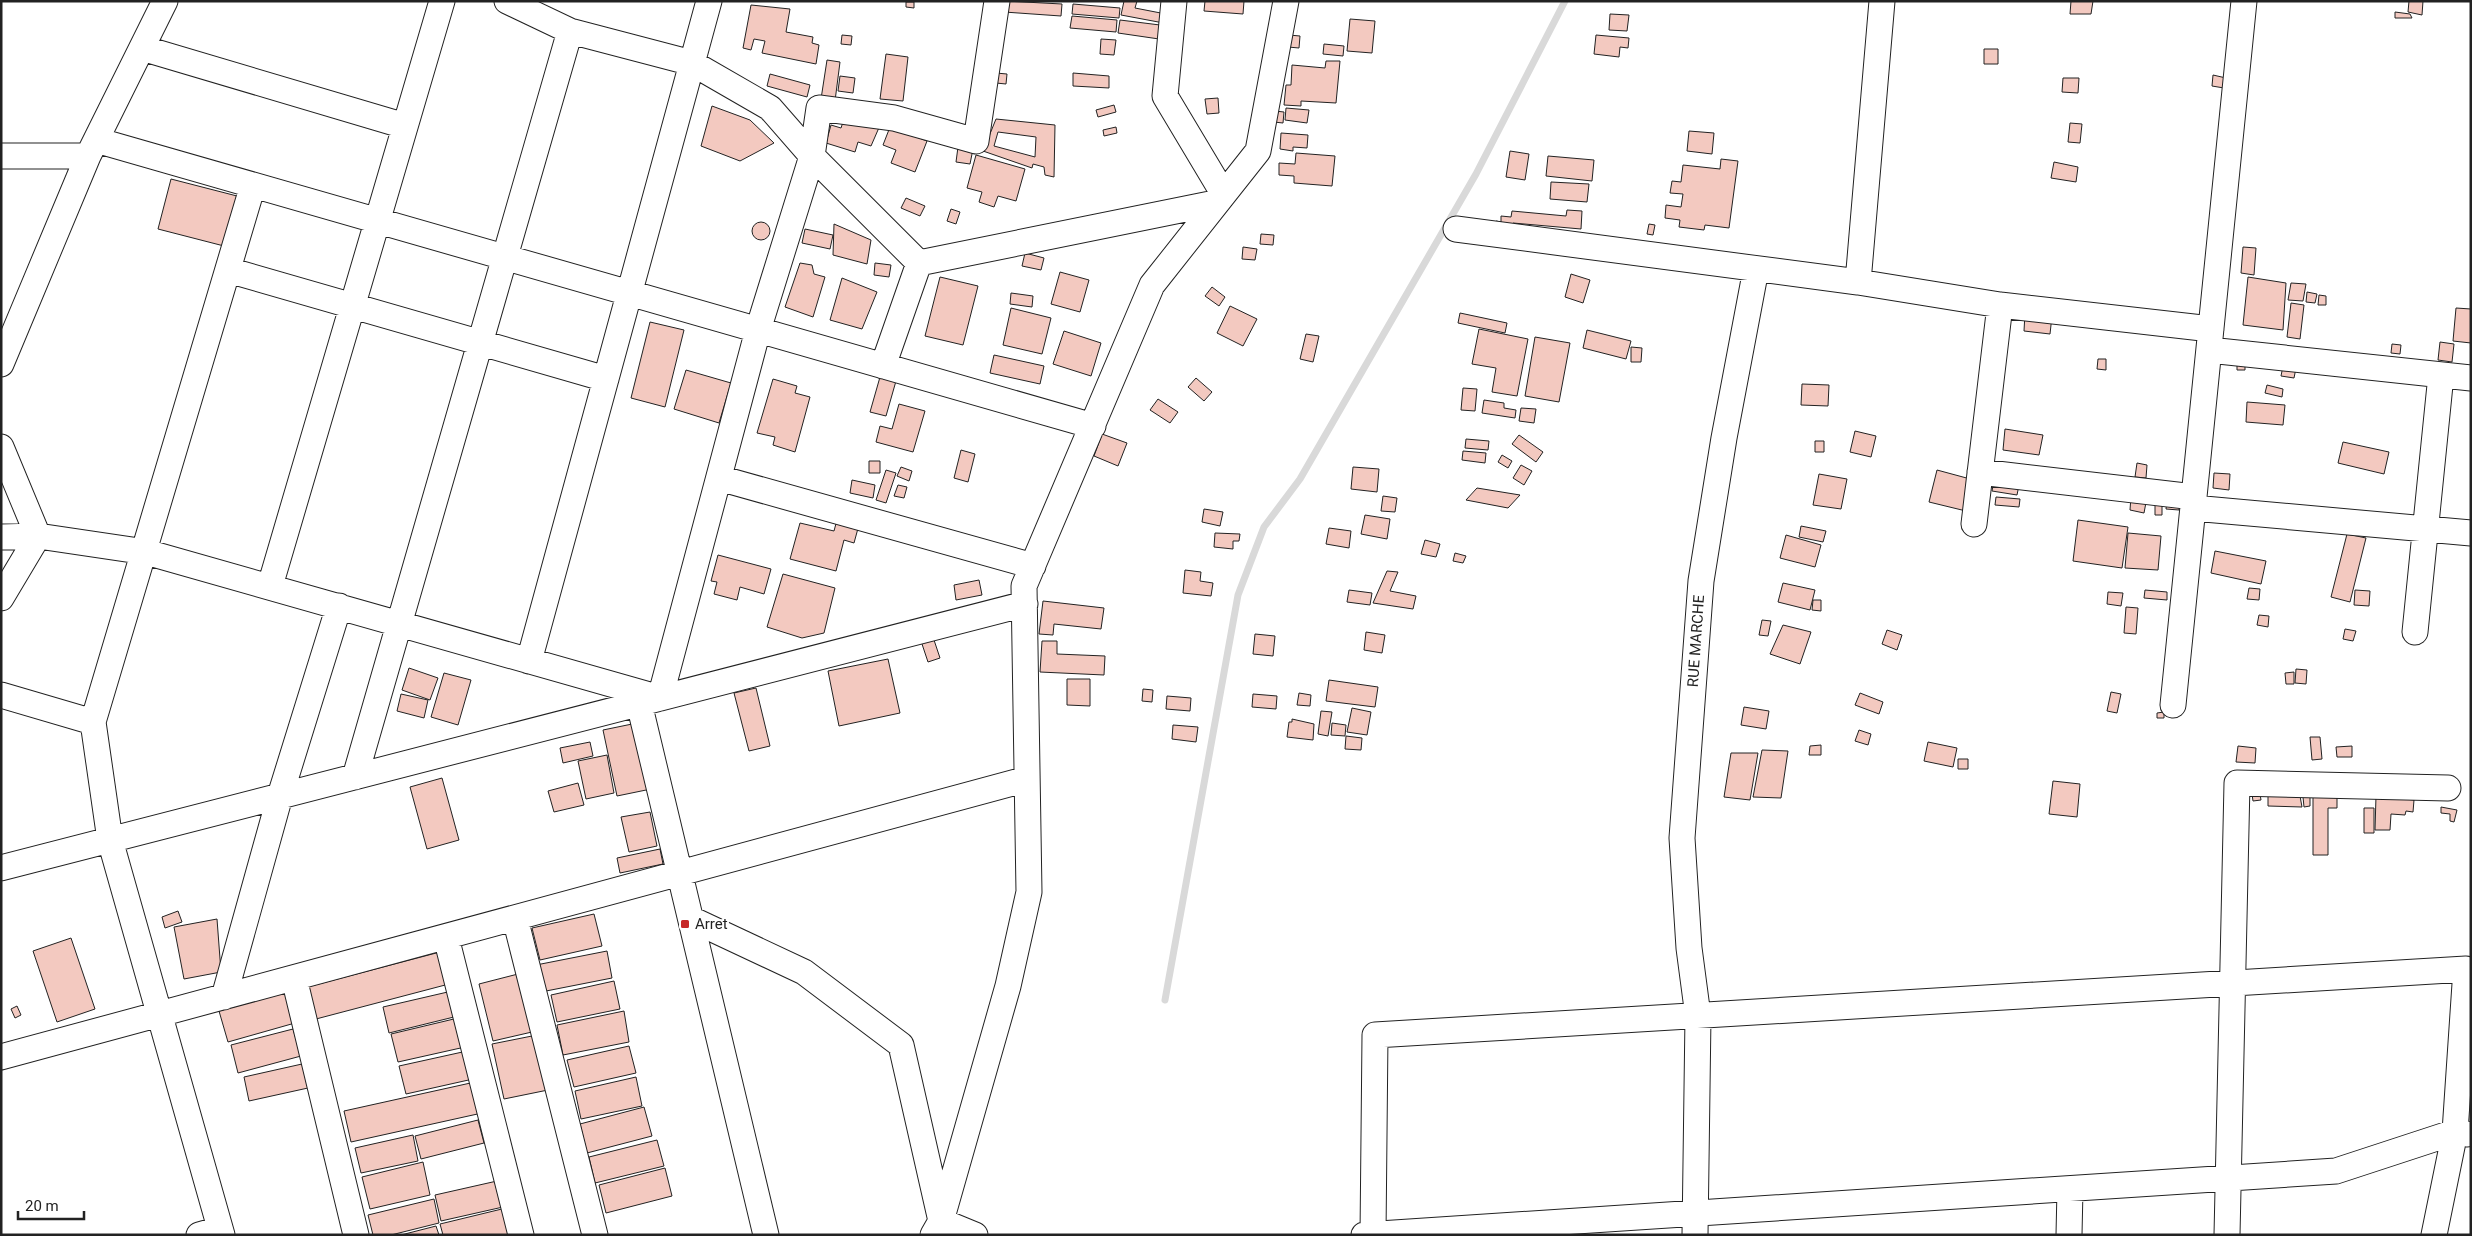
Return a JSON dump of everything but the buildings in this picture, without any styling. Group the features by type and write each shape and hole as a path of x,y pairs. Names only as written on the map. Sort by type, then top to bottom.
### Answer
{"street":[{"path":"1,364 92,148 165,1"},
{"path":"270,586 442,1"},
{"path":"507,1 692,63 770,108 812,156 919,263"},
{"path":"529,660 708,1"},
{"path":"766,1235 680,874 650,701 719,478 758,330 812,156 819,108 894,118 976,141 997,1"},
{"path":"1174,1 1165,96 1219,198"},
{"path":"937,1228 1008,986 1029,892 1024,586 1152,285 1258,151 1286,1"},
{"path":"1858,282 1882,1"},
{"path":"2173,704 2244,1"},
{"path":"355,777 505,257 558,19"},
{"path":"142,48 405,126"},
{"path":"1,156 92,148 254,185 1093,426"},
{"path":"214,1233 159,1014 110,840 93,722 146,552 254,185"},
{"path":"919,263 1219,198"},
{"path":"1456,228 1858,282 2210,340 2471,378"},
{"path":"883,366 919,263"},
{"name":"RUE MARCHE","path":"1696,1224 1698,1016 1689,948 1682,838 1700,588 1720,457 1756,269"},
{"path":"228,270 606,379"},
{"path":"1974,524 2000,305"},
{"path":"2415,632 2441,375"},
{"path":"1,447 38,536"},
{"path":"1980,472 2193,503 2471,533"},
{"path":"719,478 1033,566"},
{"path":"1,598 38,536"},
{"path":"1,537 38,536 146,552 529,660 650,701"},
{"path":"1,868 1025,604"},
{"path":"224,997 280,796 339,606"},
{"path":"1,695 93,722"},
{"path":"1,1057 1027,779"},
{"path":"2227,1235 2237,782 2448,788"},
{"path":"515,918 595,1235"},
{"path":"691,919 804,972 901,1045 937,1228"},
{"path":"446,937 521,1235"},
{"path":"2434,1235 2463,1133 2466,969 1375,1035 1370,1234 1696,1224 2070,1188 2336,1171 2463,1133"},
{"path":"294,978 356,1235"},
{"path":"2069,1235 2070,1188"},
{"path":"937,1228 975,1235"}],"waterway":[{"path":"1165,1000 1238,595 1264,527 1300,479 1476,174 1565,1"}],"place":[{"name":"Arret","path":"685,924"}]}
